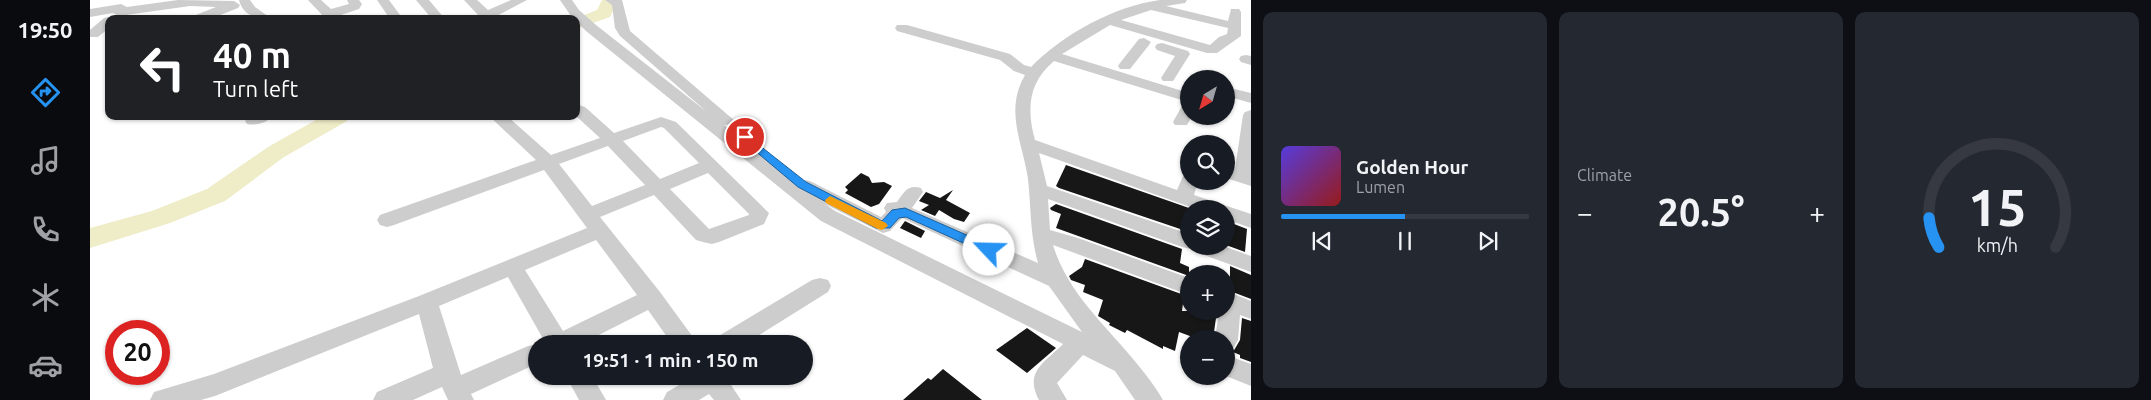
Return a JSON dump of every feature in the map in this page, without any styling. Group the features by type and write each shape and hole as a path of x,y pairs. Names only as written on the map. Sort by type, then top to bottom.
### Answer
{"street":[{"path":"314,0 331,15"},
{"path":"383,0 394,15"},
{"path":"422,0 435,15"},
{"path":"470,0 481,15"},
{"path":"566,0 577,15"},
{"path":"1151,398 1079,314 1056,280 1043,246 1037,207 1037,189 1022,112 1026,88 1033,73 1051,55 1110,16 1180,0 1206,6"},
{"path":"90,13 117,12 202,1 241,2 259,15"},
{"path":"334,15 352,7 356,1"},
{"path":"486,15 512,1"},
{"path":"613,1 618,3 622,28 625,33 802,184 880,225 886,225 901,211 914,192"},
{"path":"208,15 241,2"},
{"path":"1150,6 1251,16"},
{"path":"1110,16 1212,50 1224,40 1234,36 1233,15"},
{"path":"1233,15 1251,32"},
{"path":"1110,16 1144,42 1183,54 1168,78"},
{"path":"580,18 828,216 1122,363"},
{"path":"92,34 105,23"},
{"path":"902,28 1005,57 1022,69 1033,73"},
{"path":"92,34 105,33"},
{"path":"1125,66 1144,42"},
{"path":"1051,55 1180,95"},
{"path":"386,220 547,161 612,138 661,122 666,123 759,213 757,219 707,237 656,187 612,138 580,111"},
{"path":"1240,177 1251,115"},
{"path":"501,120 547,161 679,335"},
{"path":"1028,144 1180,188"},
{"path":"163,400 215,385 427,302 512,266 656,187 711,165"},
{"path":"1037,189 1180,239"},
{"path":"1187,190 1202,200"},
{"path":"901,211 1056,280"},
{"path":"1235,215 1251,221"},
{"path":"1041,235 1071,243 1180,284"},
{"path":"1226,255 1251,264"},
{"path":"512,266 553,335"},
{"path":"740,335 820,286"},
{"path":"576,335 652,298"},
{"path":"427,302 454,387"},
{"path":"1229,330 1236,304"},
{"path":"1054,400 1044,387 1044,379 1080,342"},
{"path":"388,400 454,387 528,356"},
{"path":"1235,368 1251,375"},
{"path":"584,385 593,400"},
{"path":"676,400 701,385"},
{"path":"717,385 728,400"}],"building":[{"path":"1066,165 1180,205 1180,229 1059,188 1056,186"},
{"path":"861,173 869,177 872,183 884,182 892,186 879,204 871,207 845,193 848,190 845,187"},
{"path":"953,190 946,200 970,213 964,222 954,219 939,210 935,216 921,210 929,205 919,201 926,192 940,198"},
{"path":"1056,204 1180,248 1180,263 1184,265 1180,265 1180,273 1056,228 1061,214 1050,208"},
{"path":"905,221 925,231 921,238 900,228"},
{"path":"1235,224 1247,229 1245,252 1235,248"},
{"path":"1085,259 1180,294 1180,320 1216,320 1214,330 1180,330 1175,351 1163,346 1163,349 1127,330 1125,333 1109,325 1110,323 1098,316 1103,300 1083,292 1085,285 1071,280 1069,276 1082,267"},
{"path":"1235,268 1251,275 1251,299 1235,293"},
{"path":"1242,318 1251,321 1251,362 1240,358 1240,355 1235,353 1235,349 1240,340"},
{"path":"1027,328 1056,348 1027,373 996,350"},
{"path":"943,369 982,400 903,400 928,378 931,380"}],"waterway":[{"path":"580,22 604,13 610,0"},
{"path":"90,238 161,217 216,195 276,152 332,120"}],"slow traffic":[{"path":"830,200 882,226"}],"route":[{"path":"745,137 802,184 880,225 888,224 896,213 904,214 905,212 989,250"}]}
